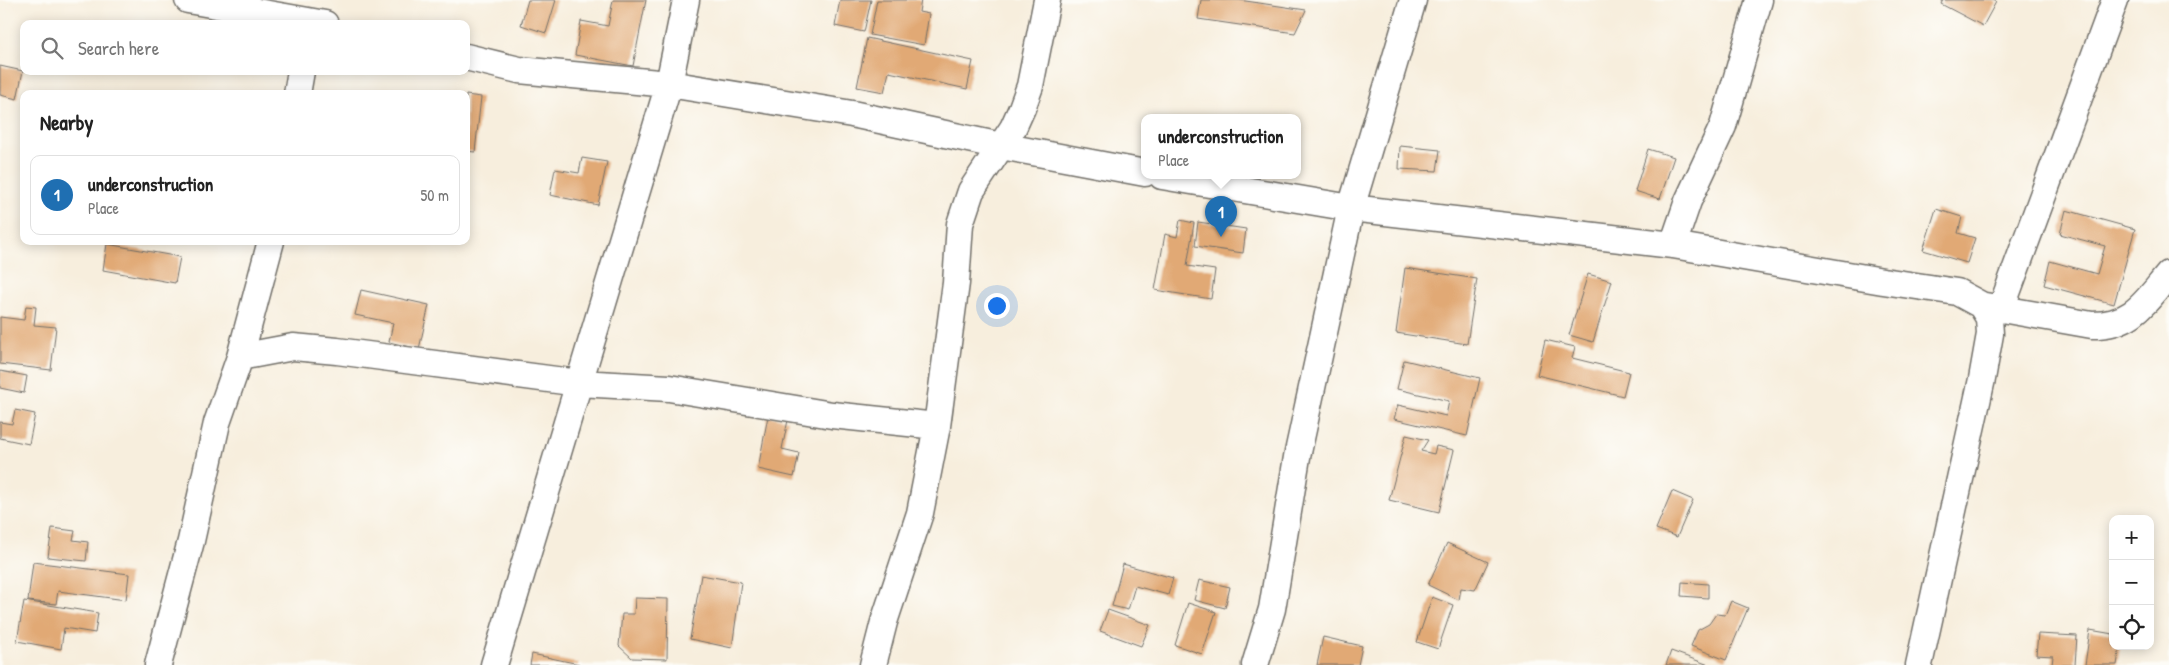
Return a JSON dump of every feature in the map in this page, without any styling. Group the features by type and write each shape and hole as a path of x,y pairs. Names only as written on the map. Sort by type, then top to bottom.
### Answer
{"street":[{"path":"188,0 313,17"},
{"path":"494,665 669,84 686,0"},
{"path":"874,665 884,622 920,512 938,426 956,283 960,224 971,191 1013,128 1030,86 1047,0"},
{"path":"1255,665 1272,609 1297,457 1351,208 1413,0"},
{"path":"1673,245 1688,201 1723,126 1759,0"},
{"path":"1919,665 1985,361 1990,334 1989,318 1991,307 2115,0"},
{"path":"470,58 519,70 669,84 852,114 1001,146 1141,171"},
{"path":"299,90 300,75"},
{"path":"1180,179 1351,208 1673,245 1884,282 1957,292 1991,307 2092,325 2107,325 2122,321 2135,313 2169,274"},
{"path":"158,665 191,541 218,423 240,356 270,245"},
{"path":"240,356 293,347 319,349 579,383 669,388 832,415 938,426"}],"building":[{"path":"528,0 556,0 546,33 521,25"},
{"path":"613,0 646,0 633,66 575,55 581,21 608,26"},
{"path":"840,0 871,0 864,32 835,26"},
{"path":"877,0 921,0 919,12 929,14 924,45 870,35"},
{"path":"1201,0 1239,0 1306,10 1295,33 1198,19"},
{"path":"1943,0 1992,0 1996,2 1983,26 1941,4"},
{"path":"867,38 973,61 967,89 889,72 884,92 857,87"},
{"path":"0,66 20,70 20,75 22,75 17,99 0,95"},
{"path":"470,96 481,97 475,152 470,151"},
{"path":"1400,146 1440,150 1437,171 1399,169"},
{"path":"1648,149 1674,157 1660,199 1635,191"},
{"path":"582,158 607,162 598,205 550,195 555,169 579,173"},
{"path":"1936,209 1962,217 1958,233 1975,238 1967,263 1923,250"},
{"path":"2066,210 2135,229 2114,304 2044,285 2050,261 2097,274 2105,246 2060,234"},
{"path":"1180,220 1194,223 1187,266 1215,270 1211,299 1155,290 1165,234 1177,237"},
{"path":"1198,222 1246,229 1243,253 1195,246"},
{"path":"107,245 180,257 175,283 103,270"},
{"path":"1405,268 1477,279 1467,344 1396,333"},
{"path":"1588,274 1612,281 1593,342 1569,335"},
{"path":"361,290 429,305 419,349 389,342 393,323 355,315"},
{"path":"26,306 36,307 34,325 56,327 51,370 0,364 0,317 24,320"},
{"path":"1545,340 1575,347 1572,358 1629,372 1623,396 1537,375"},
{"path":"1404,360 1480,378 1467,436 1394,419 1398,405 1446,416 1449,401 1397,389"},
{"path":"0,371 27,376 24,393 0,388"},
{"path":"15,410 35,414 29,444 0,438 0,422 12,424"},
{"path":"768,416 788,420 782,449 799,453 794,477 758,469"},
{"path":"1406,435 1428,440 1421,451 1434,454 1436,446 1454,450 1439,512 1389,500"},
{"path":"1672,491 1693,500 1677,537 1656,529"},
{"path":"52,528 75,531 73,540 88,542 86,561 48,557"},
{"path":"1447,543 1488,562 1475,590 1461,588 1459,600 1428,585"},
{"path":"33,562 129,574 126,600 58,591 56,604 28,601"},
{"path":"1123,564 1173,578 1168,595 1135,586 1128,610 1112,606"},
{"path":"701,575 741,582 732,648 690,639"},
{"path":"1199,580 1230,587 1225,608 1194,600"},
{"path":"1682,582 1708,584 1708,598 1681,596"},
{"path":"1432,597 1453,605 1438,649 1417,642"},
{"path":"635,598 668,599 667,659 632,658 619,646 622,614 634,614"},
{"path":"24,601 98,613 95,633 64,628 61,649 17,641"},
{"path":"1731,601 1748,608 1726,660 1691,646 1698,630 1709,624 1716,614 1725,615"},
{"path":"1188,603 1216,612 1202,654 1175,645"},
{"path":"1108,610 1150,625 1141,646 1100,631"},
{"path":"2090,630 2109,633 2109,650 2119,650 2117,665 2085,665"},
{"path":"2038,634 2077,636 2075,665 2052,665 2053,656 2036,655"},
{"path":"1323,637 1362,646 1358,665 1317,665"},
{"path":"1671,651 1709,665 1666,665"},
{"path":"532,654 579,664 579,665 530,665"}],"place":[{"name":"underconstruction","path":"1221,237"}]}
